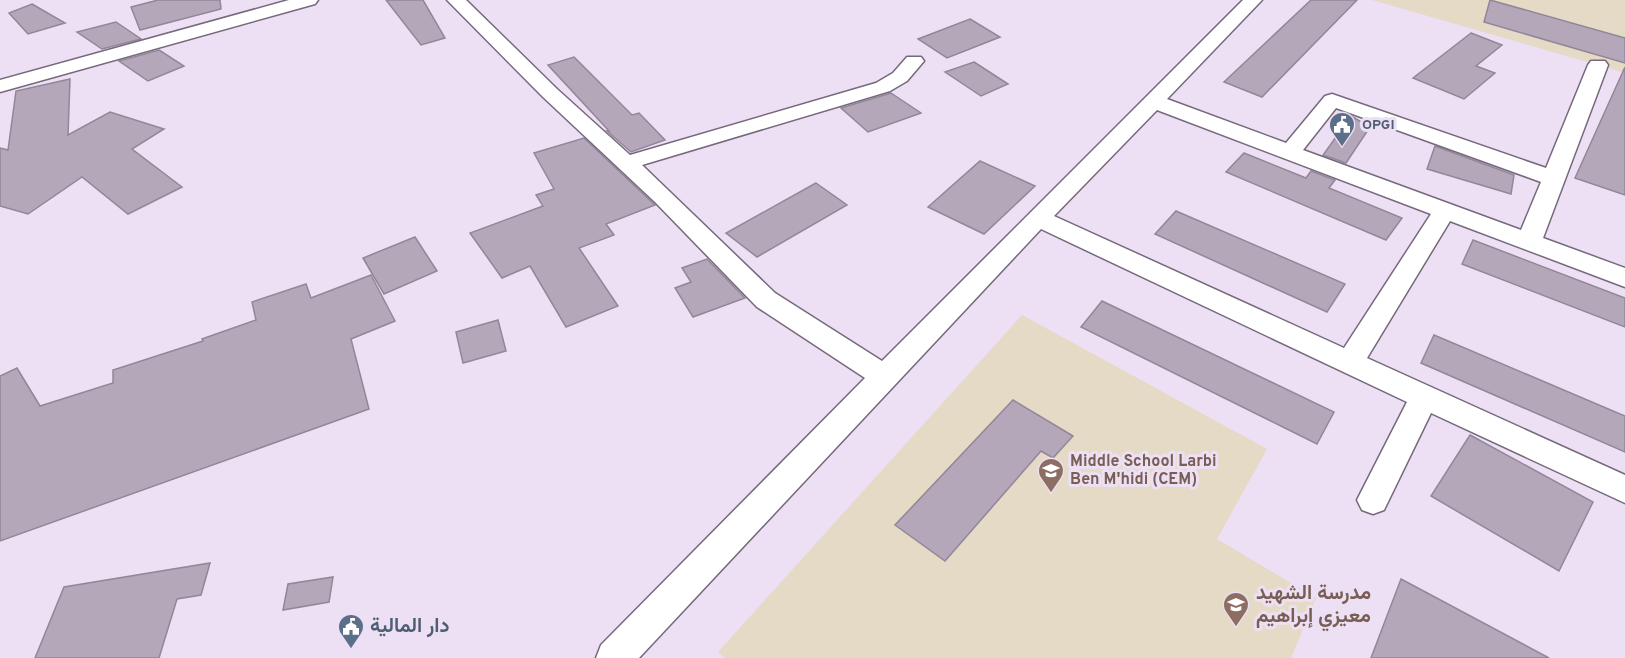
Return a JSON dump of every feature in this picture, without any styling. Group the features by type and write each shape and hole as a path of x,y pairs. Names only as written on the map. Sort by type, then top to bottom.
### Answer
{"street":[{"path":"0,86 309,0"},
{"path":"456,0 549,93 626,163 766,300 885,376"},
{"path":"614,658 1038,218 1155,102 1253,0"},
{"path":"626,163 883,87 900,77 914,61"},
{"path":"1529,242 1552,178 1598,65"},
{"path":"1290,153 1332,100 1552,178"},
{"path":"1155,102 1625,278"},
{"path":"1350,362 1445,210"},
{"path":"1038,218 1625,490"},
{"path":"1373,500 1424,397"}],"shaded area":[{"path":"1372,0 1625,0 1625,73 1598,65"},
{"name":"Middle School Larbi Ben M'hidi (CEM)","path":"1022,315 1267,449 1217,539 1316,598 1291,658 725,658 718,652"}],"building":[{"path":"158,0 220,0 221,9 140,30 131,7"},
{"path":"386,0 423,0 445,38 421,45"},
{"path":"1311,0 1357,0 1262,97 1224,82"},
{"path":"1490,0 1625,38 1625,63 1484,22"},
{"path":"32,4 65,23 28,34 9,13"},
{"path":"970,19 1000,37 947,58 918,39"},
{"path":"116,22 141,39 102,49 77,32"},
{"path":"1471,33 1502,45 1476,66 1495,73 1464,99 1413,78"},
{"path":"159,50 184,66 148,81 119,61"},
{"path":"574,57 632,115 639,113 665,140 631,152 607,131 609,131 548,65"},
{"path":"974,62 1008,84 981,96 945,72"},
{"path":"1625,67 1625,195 1575,178"},
{"path":"70,79 68,135 110,112 164,129 132,149 182,187 128,214 82,177 28,214 0,206 0,148 8,150 16,91"},
{"path":"891,93 921,113 868,132 841,108"},
{"path":"1351,116 1370,127 1346,163 1323,155"},
{"path":"584,138 655,205 606,224 614,235 579,248 618,306 566,327 530,266 502,278 470,233 543,206 536,195 554,189 534,153"},
{"path":"1435,146 1514,175 1511,194 1427,169"},
{"path":"1244,153 1306,178 1311,171 1335,180 1329,188 1402,218 1386,240 1226,172"},
{"path":"980,161 1035,186 984,234 928,207"},
{"path":"816,183 847,205 757,257 726,233"},
{"path":"1176,211 1345,284 1327,312 1155,234"},
{"path":"415,237 437,271 384,294 363,258"},
{"path":"1473,240 1625,298 1625,327 1462,264"},
{"path":"707,259 745,298 693,317 675,288 691,282 682,268"},
{"path":"371,275 395,321 351,339 369,409 0,541 0,376 17,368 40,406 113,383 113,370 203,341 202,339 256,320 252,302 306,284 311,298"},
{"path":"1102,301 1334,412 1317,444 1081,327"},
{"path":"498,320 506,351 463,363 456,332"},
{"path":"1434,335 1625,416 1625,452 1421,363"},
{"path":"1013,400 1073,436 1053,458 1041,451 945,561 895,525"},
{"path":"1470,435 1593,502 1559,571 1431,496"},
{"path":"210,563 201,595 177,599 159,658 35,658 64,587"},
{"path":"333,577 329,602 283,610 288,584"},
{"path":"1401,579 1549,658 1371,658"}],"place":[{"name":"OPGI","path":"1342,148"},
{"name":"Middle School Larbi Ben M'hidi (CEM)","path":"1051,494"},
{"name":"مدرسة الشهيد معيزي إبراهيم","path":"1236,628"},
{"name":"دار المالية","path":"351,650"}]}
